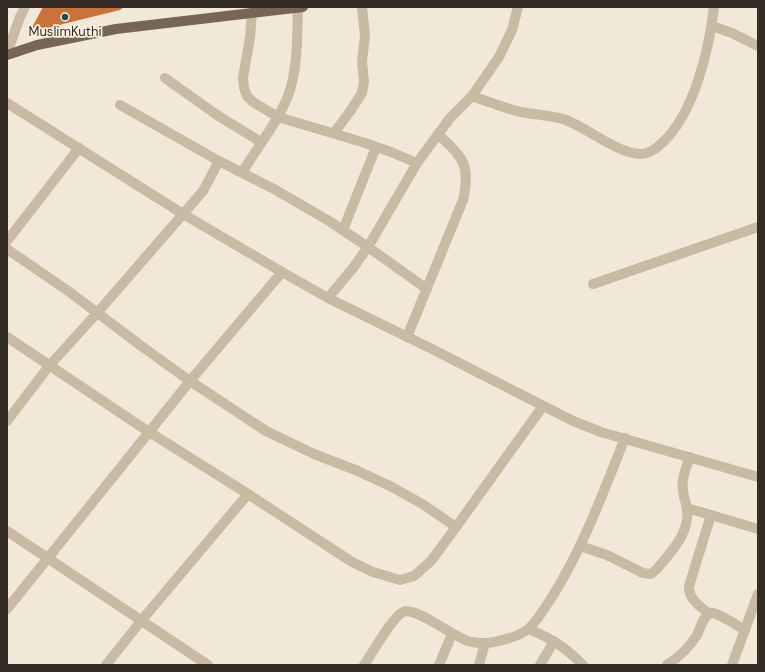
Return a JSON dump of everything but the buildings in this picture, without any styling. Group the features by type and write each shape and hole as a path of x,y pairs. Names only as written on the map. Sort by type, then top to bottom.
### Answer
{"main road":[{"path":"7,54 37,45 116,29 303,7"}],"street":[{"path":"7,54 25,7"},
{"path":"334,133 362,93 364,74 362,61 365,36 362,7"},
{"path":"328,298 368,247 417,163 450,118 472,96 499,57 512,30 518,7"},
{"path":"472,96 499,107 543,114 565,120 628,152 642,154 655,150 671,135 686,111 702,69 712,26 714,7"},
{"path":"242,173 278,117 288,95 295,66 298,8"},
{"path":"252,12 244,88 247,96 253,102 278,117 376,146 417,163"},
{"path":"712,26 732,33 758,46"},
{"path":"165,78 261,142"},
{"path":"7,103 183,214 328,298 573,421 601,432 758,477"},
{"path":"120,104 219,161 286,196 368,247 426,289"},
{"path":"407,337 463,200 467,183 466,168 460,156 438,134"},
{"path":"342,230 376,146"},
{"path":"7,241 79,148"},
{"path":"7,422 49,366 203,191 219,161"},
{"path":"593,284 758,227"},
{"path":"7,249 98,312 144,348 190,381 266,431 314,454 358,471 392,487 424,505 456,527"},
{"path":"7,609 190,381 282,272"},
{"path":"7,337 149,432 352,562 373,572 400,580 414,576 431,561 543,406"},
{"path":"364,665 399,614 405,611 416,612 452,634 470,641 491,644 514,637 528,629 546,606 562,581 580,546 625,438"},
{"path":"580,546 607,555 643,573 651,574 657,569 684,531 688,518 683,490 684,476 690,457"},
{"path":"106,665 248,494"},
{"path":"687,508 758,529"},
{"path":"709,614 693,601 689,594 711,515"},
{"path":"7,531 208,665"},
{"path":"732,665 758,594"},
{"path":"667,665 686,651 697,634 705,617 709,614 713,613 745,630"},
{"path":"528,629 554,641 569,651 582,665"},
{"path":"439,665 452,634"},
{"path":"540,665 554,641"},
{"path":"479,665 485,643"}],"place":[{"name":"MuslimKuthi","path":"65,17"}]}
